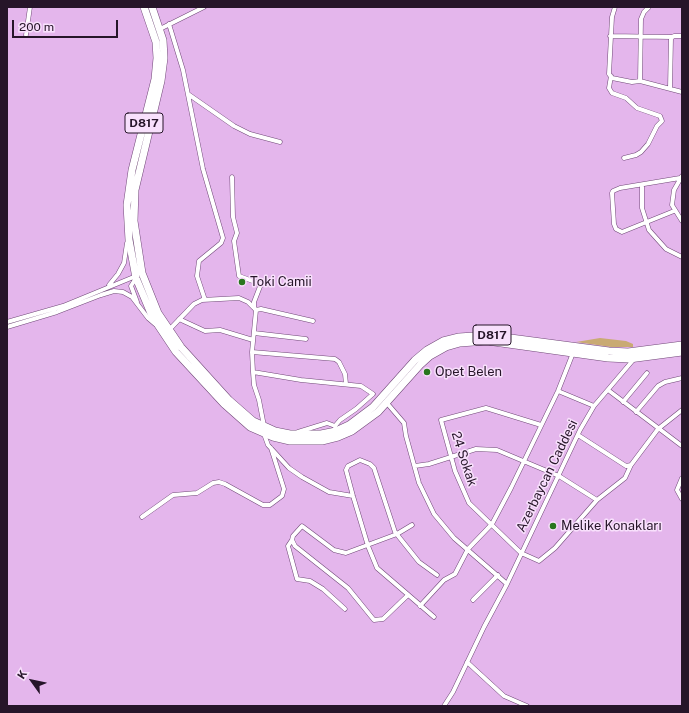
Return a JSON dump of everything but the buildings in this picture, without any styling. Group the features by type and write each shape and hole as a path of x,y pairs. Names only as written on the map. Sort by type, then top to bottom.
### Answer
{"highway":[{"name":"D817","path":"144,7 156,42 158,58 155,79 128,188 127,211 129,240 143,297 157,325 176,352 224,404 250,427 290,434 321,434 336,431 352,431 365,422 386,402 430,356 446,347 460,343 487,341 608,358 634,358 682,352"},
{"name":"D817","path":"152,7 159,26 164,58 161,81 139,171 134,206 138,276 181,348 229,400 264,430 290,441 322,441 336,431 355,421 373,407 415,360 427,350 443,341 473,334 589,349 628,352 682,345"}],"street":[{"path":"26,35 30,7"},
{"path":"159,26 169,24 204,7"},
{"path":"615,7 612,17 608,58 609,74 611,76 609,88 612,93 626,98 637,108 660,116 662,121 654,130 648,144 641,152 624,158"},
{"path":"640,81 641,19 644,12 649,7"},
{"path":"169,24 177,45 202,162 223,238 221,243 200,261 197,276 205,300"},
{"path":"610,36 682,36"},
{"path":"670,88 672,37"},
{"path":"611,76 624,80 640,81 682,92"},
{"path":"188,94 234,126 250,134 280,142"},
{"path":"142,517 173,496 197,493 213,483 219,482 225,484 266,506 282,496 284,490 264,430 259,400 254,385 252,352 254,340 254,302 262,284 239,276 234,241 237,233 233,217 232,177"},
{"path":"674,211 622,232 614,226 612,210 614,190 681,177"},
{"path":"681,177 672,196 674,211 682,221"},
{"path":"642,185 642,208 649,230 661,244 682,257"},
{"path":"106,287 123,266 129,240"},
{"path":"137,302 126,293 110,292 63,310 9,327 7,323 53,309 106,287 138,276"},
{"path":"138,276 131,286 137,302 148,318 157,325"},
{"path":"169,330 194,304 205,300 239,298 248,302 255,309 261,309 313,321"},
{"path":"180,319 205,331 220,330 254,340"},
{"path":"254,333 306,339"},
{"path":"252,352 335,359 345,374 346,384"},
{"path":"420,606 444,580 455,574 468,549 492,524 558,391 573,353"},
{"name":"Azerbaycan Caddesi","path":"444,706 453,692 507,584 578,435 594,406 634,358"},
{"path":"253,372 301,380 361,386 373,394 356,410 340,420 336,431"},
{"path":"623,402 647,373"},
{"path":"636,412 658,386 665,382 682,378"},
{"path":"608,390 682,446"},
{"path":"558,391 594,406"},
{"path":"386,402 404,423 406,436 419,482 434,514 449,533 507,584"},
{"name":"24 Sokak","path":"522,553 469,503 450,457 441,420 486,408 541,425"},
{"path":"522,553 539,561 555,548 597,500 625,478 631,465 658,429 682,410"},
{"path":"578,435 626,466 631,465"},
{"path":"271,448 289,468 312,483 329,492 353,496"},
{"path":"415,466 450,457 462,452 487,448 524,460 559,476 597,500"},
{"path":"434,618 407,596 377,568 368,546 346,470 353,462 365,461 374,468 396,534 419,562 437,575"},
{"path":"682,478 677,490 682,499"},
{"path":"345,609 323,589 310,582 297,579 288,546 293,536 302,526 334,550 340,553 346,553 368,546 396,534 412,525"},
{"path":"292,540 295,546 348,588 374,620 383,619 407,596"},
{"path":"473,600 498,576"},
{"path":"467,662 504,696 527,706"}],"shaded area":[{"path":"600,338 626,341 633,344 633,347 611,347 576,342"}],"place":[{"name":"Toki Camii","path":"242,282"},
{"name":"Opet Belen","path":"427,372"},
{"name":"Melike Konakları","path":"553,526"}]}
